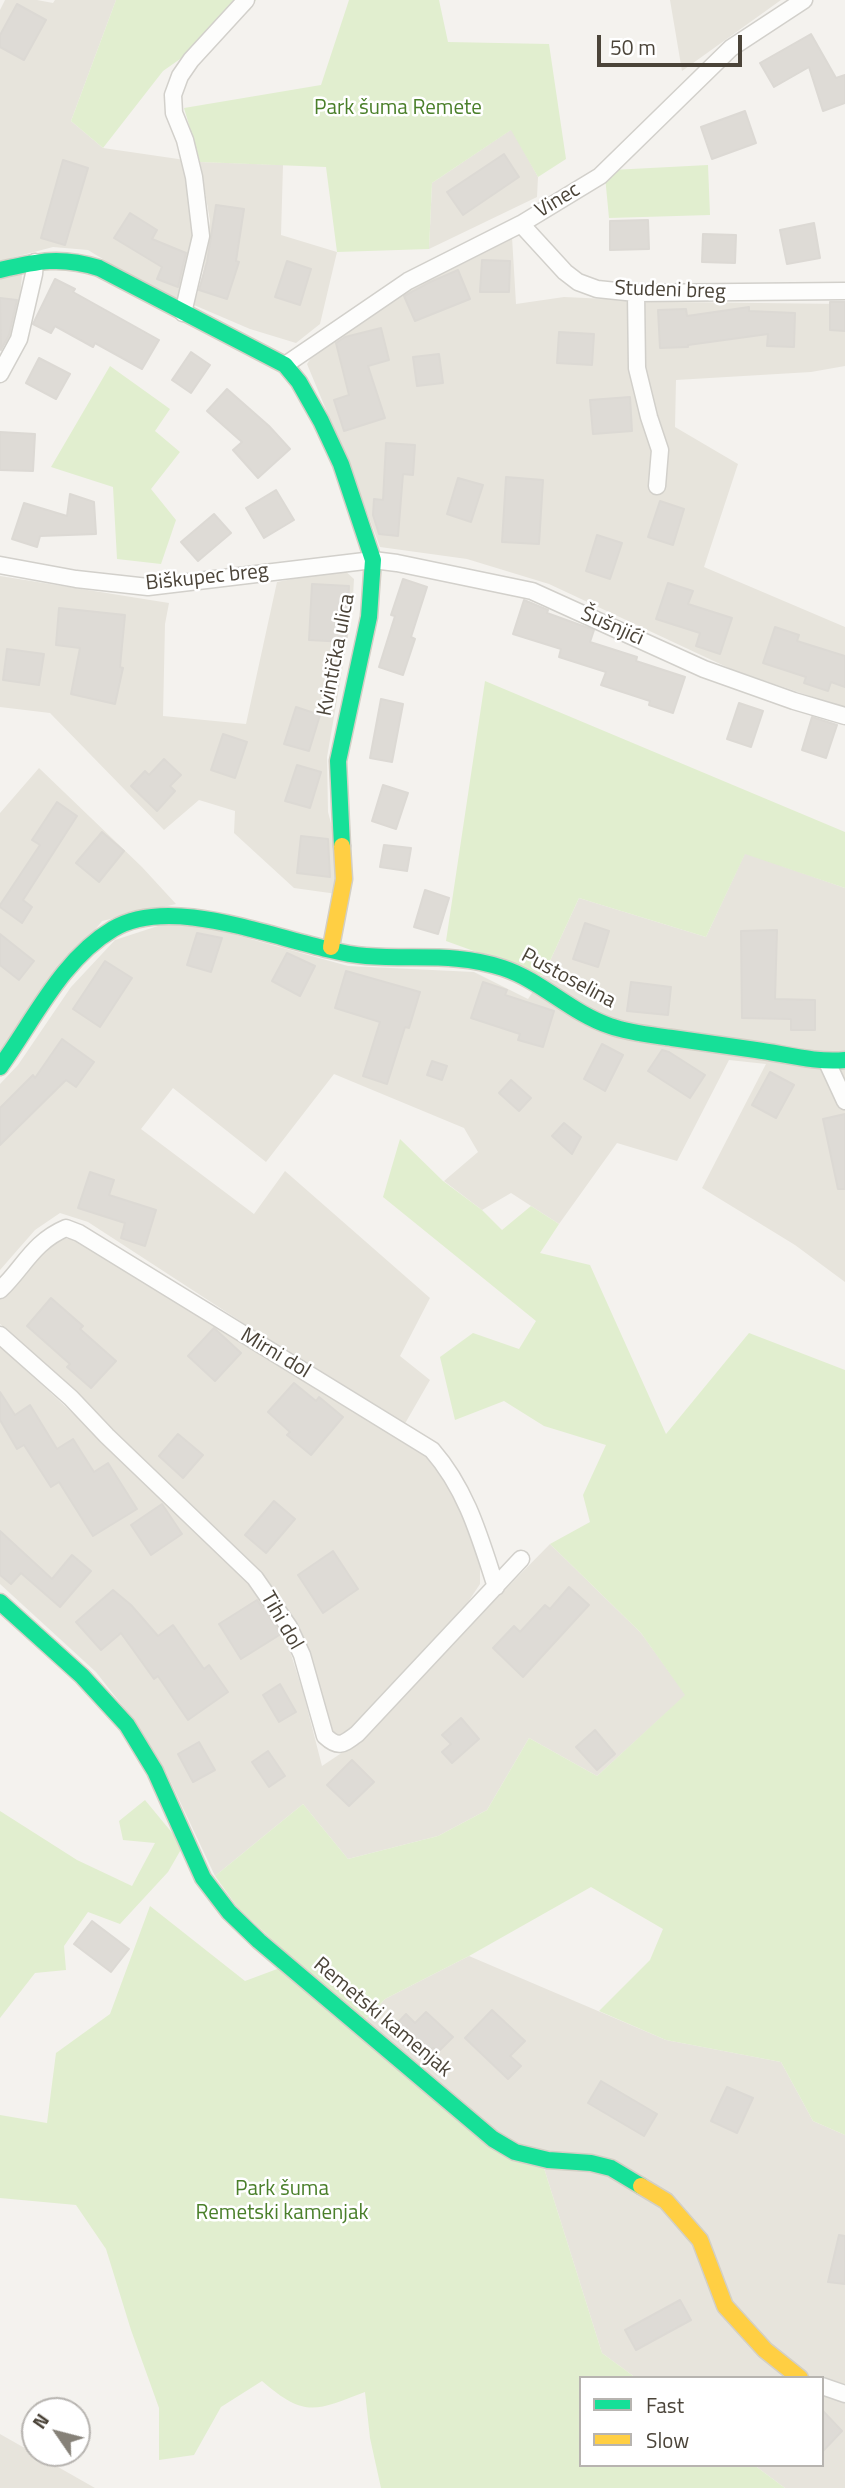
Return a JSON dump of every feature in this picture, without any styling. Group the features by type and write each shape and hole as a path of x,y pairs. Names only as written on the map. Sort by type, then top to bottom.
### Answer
{"street":[{"path":"183,313 201,236 194,177 185,140 174,113 173,95 180,76 191,60 246,0"},
{"name":"Vinec","path":"285,365 408,281 521,224 600,176 731,48 804,0"},
{"name":"Studeni breg","path":"521,224 565,272 578,282 597,289 636,293 845,292"},
{"name":"Kvintička ulica","path":"0,270 43,260 80,261 99,268 285,365 299,382 320,421 341,464 373,560 369,617 338,761 344,879 331,947"},
{"path":"0,374 19,339 35,262"},
{"path":"636,293 637,368 660,450 657,485"},
{"name":"Biškupec breg","path":"0,565 76,579 148,587 373,560"},
{"name":"Šušnjići","path":"373,560 532,591 704,669 845,716"},
{"name":"Pustoselina","path":"0,1067 20,1042 69,968 88,947 109,930 137,919 171,916 196,918 365,956 437,956 478,961 506,969 609,1026 638,1033 827,1062 845,1060"},
{"path":"827,1062 845,1101"},
{"name":"Mirni dol","path":"0,1290 48,1236 66,1228 79,1233 432,1450 448,1468 460,1488 496,1587"},
{"name":"Tihi dol","path":"0,1335 62,1389 255,1578 289,1627 302,1655 324,1736 332,1744 342,1744 357,1734 521,1559"},
{"name":"Remetski kamenjak","path":"0,1602 68,1664 127,1726 158,1779 209,1888 258,1941 493,2139 515,2152 548,2160 591,2163 611,2168 666,2201 700,2240 725,2306 765,2350 798,2376"},
{"path":"824,2387 845,2394"}],"shaded area":[{"path":"5,0 53,3 55,0 116,0 71,121 103,148 185,160 200,254 181,300 147,286 88,250 53,247 0,261 0,10"},
{"path":"670,0 781,0 682,71"},
{"path":"512,129 538,177 537,197 429,249 432,183"},
{"path":"200,162 283,165 281,235 337,252 320,324 296,343 250,329 194,305 203,273 210,221"},
{"path":"512,237 516,304 564,297 674,302 845,304 845,366 811,372 676,380 675,427 738,464 704,567 845,627 845,708 733,670 549,584 467,559 380,547 307,364 320,344 413,283"},
{"path":"22,274 20,299 10,343 0,345 0,278"},
{"path":"343,569 354,579 352,613 327,757 328,812 337,846 337,894 294,888 234,833 235,811 199,800 164,830 50,713 0,707 0,576 169,603 165,624 163,716 246,724 277,582"},
{"path":"39,768 142,867 176,904 102,921 0,1050 0,813"},
{"path":"745,853 845,888 845,1282 795,1245 702,1188 766,1064 729,1060 677,1161 617,1143 559,1224 511,1193 482,1210 444,1181 478,1152 464,1128 334,1074 266,1162 173,1088 141,1129 254,1214 285,1171 430,1298 400,1356 430,1380 403,1427 88,1222 60,1213 35,1230 0,1270 0,1084 18,1065 71,987 115,940 164,924 200,925 348,966 474,972 528,999 543,976 579,898 706,937"},
{"path":"63,1239 76,1239 430,1458 450,1485 480,1559 480,1584 454,1623 346,1735 337,1736 328,1731 290,1615 265,1577 59,1376 0,1324 0,1298 49,1245"},
{"path":"0,1346 93,1432 254,1589 287,1642 322,1766 349,1748 550,1544 641,1633 686,1695 597,1776 529,1738 487,1810 438,1836 348,1859 303,1804 215,1876 166,1772 135,1722 96,1672 0,1584"},
{"path":"469,1956 666,2040 781,2062 813,2121 845,2135 845,2488 785,2488 757,2467 824,2467 824,2376 633,2376 602,2353 543,2165 355,2031 385,1999"},
{"path":"0,2434 21,2446 21,2467 58,2467 95,2488 0,2488"}],"green space":[{"path":"116,0 256,0 250,10 163,71 103,148 71,121"},
{"name":"Park šuma Remete","path":"349,0 439,0 448,42 549,44 566,159 538,177 511,130 432,183 429,249 337,252 326,167 200,162 184,108 321,85"},
{"path":"708,165 710,215 609,218 605,176 612,170"},
{"path":"110,366 170,409 155,431 180,452 151,489 176,520 161,564 117,559 113,487 51,467"},
{"path":"485,681 845,832 845,888 745,854 706,937 579,898 543,976 446,941"},
{"name":"Park šuma Remetski kamenjak","path":"400,1139 443,1181 482,1210 502,1230 531,1206 559,1224 540,1253 590,1265 666,1434 749,1333 845,1370 845,2135 813,2121 781,2062 666,2040 599,2011 650,1960 663,1929 591,1887 469,1956 385,1999 355,2031 543,2165 602,2353 633,2376 579,2376 579,2467 757,2467 785,2488 381,2488 370,2438 365,2392 334,2404 311,2408 289,2401 262,2381 221,2407 194,2455 159,2460 159,2408 106,2249 76,2205 0,2198 0,2115 47,2123 56,2053 110,2014 150,1906 245,1981 296,1962 238,1908 215,1876 303,1804 348,1859 438,1836 487,1810 529,1738 597,1776 685,1695 641,1633 550,1544 590,1522 583,1495 606,1445 544,1426 504,1401 455,1420 440,1357 473,1333 519,1349 536,1321 383,1197"},
{"path":"145,1800 183,1846 168,1872 120,1924 88,1912 64,1946 66,1970 35,1973 0,2018 0,1811 77,1860 132,1886 155,1843 123,1840 119,1821"}],"building":[{"path":"17,4 46,20 24,60 0,47 0,35"},
{"path":"811,34 836,78 845,75 845,103 823,111 809,67 774,87 760,63"},
{"path":"745,111 756,143 712,159 701,127"},
{"path":"504,154 519,177 463,215 447,192"},
{"path":"63,160 88,168 65,245 41,238"},
{"path":"216,205 244,209 236,261 239,262 227,299 199,290 207,262"},
{"path":"130,213 157,230 152,239 186,253 178,287 157,279 162,267 114,238"},
{"path":"648,220 649,249 610,250 610,221"},
{"path":"814,223 820,258 787,264 780,230"},
{"path":"703,234 736,235 735,263 702,262"},
{"path":"482,260 510,261 509,292 480,292"},
{"path":"287,261 311,269 300,305 275,297"},
{"path":"458,270 470,299 415,321 404,296"},
{"path":"55,279 75,289 73,292 159,340 142,369 95,343 93,347 55,326 51,333 33,324"},
{"path":"0,298 17,300 9,335 1,350"},
{"path":"830,302 845,302 845,331 830,330"},
{"path":"749,307 749,311 795,313 794,347 767,346 768,334 688,347 660,348 658,310 686,309 687,316"},
{"path":"381,328 389,360 368,366 385,418 344,431 334,400 349,395 336,343 345,337"},
{"path":"559,332 594,334 592,365 557,363"},
{"path":"191,352 210,365 191,393 172,380"},
{"path":"439,354 443,383 417,386 413,357"},
{"path":"39,358 70,374 56,399 26,383"},
{"path":"227,389 269,426 290,449 258,478 233,450 242,442 207,411"},
{"path":"630,397 632,431 593,434 590,400"},
{"path":"0,432 35,434 33,471 0,470"},
{"path":"386,443 415,445 413,475 403,474 398,536 379,534 373,515 374,499 383,500"},
{"path":"506,477 543,480 539,544 502,542"},
{"path":"458,478 483,485 471,522 447,514"},
{"path":"276,490 294,520 264,538 246,508"},
{"path":"70,494 94,502 96,534 40,536 37,547 12,539 24,503 67,516"},
{"path":"660,501 684,509 673,545 648,537"},
{"path":"214,514 231,533 198,561 181,542"},
{"path":"597,535 622,543 610,579 586,571"},
{"path":"403,579 427,587 411,637 415,639 403,675 379,667 395,616 391,615"},
{"path":"668,583 693,591 688,604 732,618 720,654 696,646 700,633 656,619"},
{"path":"312,584 349,586 346,642 309,640"},
{"path":"524,600 548,610 547,613 594,630 590,642 637,657 636,661 685,677 673,713 649,705 650,701 601,685 606,672 559,657 561,649 513,634"},
{"path":"59,608 125,615 120,667 123,668 115,704 71,694 80,648 56,645"},
{"path":"775,627 799,635 797,641 845,656 845,687 831,682 828,691 804,683 806,677 763,663"},
{"path":"7,649 44,654 39,685 3,680"},
{"path":"381,699 403,704 392,762 370,758"},
{"path":"739,703 763,711 751,747 727,739"},
{"path":"296,707 320,715 309,751 284,744"},
{"path":"812,717 837,725 826,758 802,750"},
{"path":"223,734 247,742 235,778 211,770"},
{"path":"164,759 181,775 170,786 175,791 157,811 131,786 145,771 149,775"},
{"path":"297,765 321,772 310,808 285,801"},
{"path":"383,785 408,793 396,829 372,821"},
{"path":"57,802 77,816 23,900 32,907 22,923 0,905 40,845 32,840"},
{"path":"102,832 124,851 99,882 76,863"},
{"path":"301,836 328,839 330,877 297,873"},
{"path":"384,845 411,848 407,871 380,867"},
{"path":"425,890 449,898 438,934 414,927"},
{"path":"585,923 609,931 598,967 573,959"},
{"path":"777,930 775,999 815,1000 815,1030 791,1030 791,1019 742,1018 741,931"},
{"path":"197,933 222,938 211,972 187,965"},
{"path":"0,934 34,961 19,980 0,965"},
{"path":"287,953 315,966 300,996 272,981"},
{"path":"105,961 132,978 100,1027 73,1009"},
{"path":"346,971 420,992 409,1028 405,1027 387,1084 363,1076 380,1022 335,1008"},
{"path":"483,982 507,990 505,995 554,1011 543,1047 518,1040 520,1034 471,1018"},
{"path":"631,982 671,987 668,1015 627,1011"},
{"path":"62,1039 94,1062 76,1087 66,1080 0,1145 0,1108 33,1075 35,1078"},
{"path":"602,1044 623,1055 605,1091 584,1079"},
{"path":"662,1050 705,1075 690,1098 648,1071"},
{"path":"432,1061 447,1066 442,1080 427,1075"},
{"path":"770,1072 794,1085 776,1118 752,1105"},
{"path":"511,1080 531,1098 519,1111 499,1093"},
{"path":"845,1114 845,1189 838,1189 823,1119"},
{"path":"564,1123 581,1137 572,1154 552,1136"},
{"path":"90,1172 114,1180 109,1195 156,1210 145,1246 121,1238 125,1223 78,1208"},
{"path":"51,1298 83,1326 80,1329 116,1361 91,1388 67,1367 70,1364 27,1326"},
{"path":"214,1328 241,1353 215,1381 188,1356"},
{"path":"294,1383 316,1401 319,1397 343,1417 311,1455 287,1435 290,1432 268,1412"},
{"path":"0,1392 15,1415 30,1405 57,1449 73,1439 94,1472 108,1463 137,1509 93,1536 59,1482 51,1487 24,1445 17,1449 0,1420"},
{"path":"178,1434 203,1455 183,1478 159,1456"},
{"path":"274,1501 295,1519 266,1553 245,1535"},
{"path":"162,1504 182,1534 151,1555 131,1525"},
{"path":"0,1531 52,1579 72,1555 91,1571 60,1607 21,1573 11,1584 0,1575"},
{"path":"333,1551 358,1589 323,1613 298,1575"},
{"path":"569,1587 589,1605 523,1677 493,1648 514,1626 520,1632 545,1605 550,1609"},
{"path":"113,1590 131,1605 158,1636 173,1625 204,1669 209,1665 228,1692 188,1720 158,1676 154,1679 121,1633 101,1650 76,1622"},
{"path":"257,1600 281,1634 241,1659 219,1624"},
{"path":"280,1684 296,1712 279,1722 263,1695"},
{"path":"461,1718 479,1739 452,1763 442,1752 451,1744 442,1735"},
{"path":"595,1730 615,1754 597,1770 576,1747"},
{"path":"199,1742 215,1770 193,1782 178,1754"},
{"path":"268,1751 285,1776 269,1787 252,1762"},
{"path":"352,1760 374,1782 349,1806 327,1785"},
{"path":"92,1921 129,1949 111,1972 74,1944"},
{"path":"492,2010 525,2041 510,2056 521,2066 508,2079 465,2038"},
{"path":"426,2012 453,2037 438,2052 433,2048 422,2060 389,2032 406,2014 415,2023"},
{"path":"601,2081 657,2114 644,2136 588,2103"},
{"path":"727,2087 753,2098 737,2133 711,2121"},
{"path":"839,2235 845,2236 845,2284 828,2282"},
{"path":"680,2300 691,2320 636,2350 625,2330"},
{"path":"824,2412 842,2431 824,2450"}],"traffic: fast":[{"path":"0,270 50,261 73,262 99,268 285,365 299,382 341,464 373,560 369,617 338,761 342,846"},
{"path":"0,1067 64,973 95,942 113,929 140,919 170,916 238,926 338,952 384,957 451,958 485,963 517,974 582,1013 618,1028 641,1034 812,1059 845,1060"},
{"path":"0,1602 82,1676 127,1725 155,1771 203,1878 229,1912 259,1941 493,2139 515,2152 548,2160 591,2163 611,2168 641,2186"}],"traffic: slow":[{"path":"331,947 344,879 342,846"},
{"path":"641,2186 666,2201 700,2240 725,2306 765,2350 798,2376"}]}
